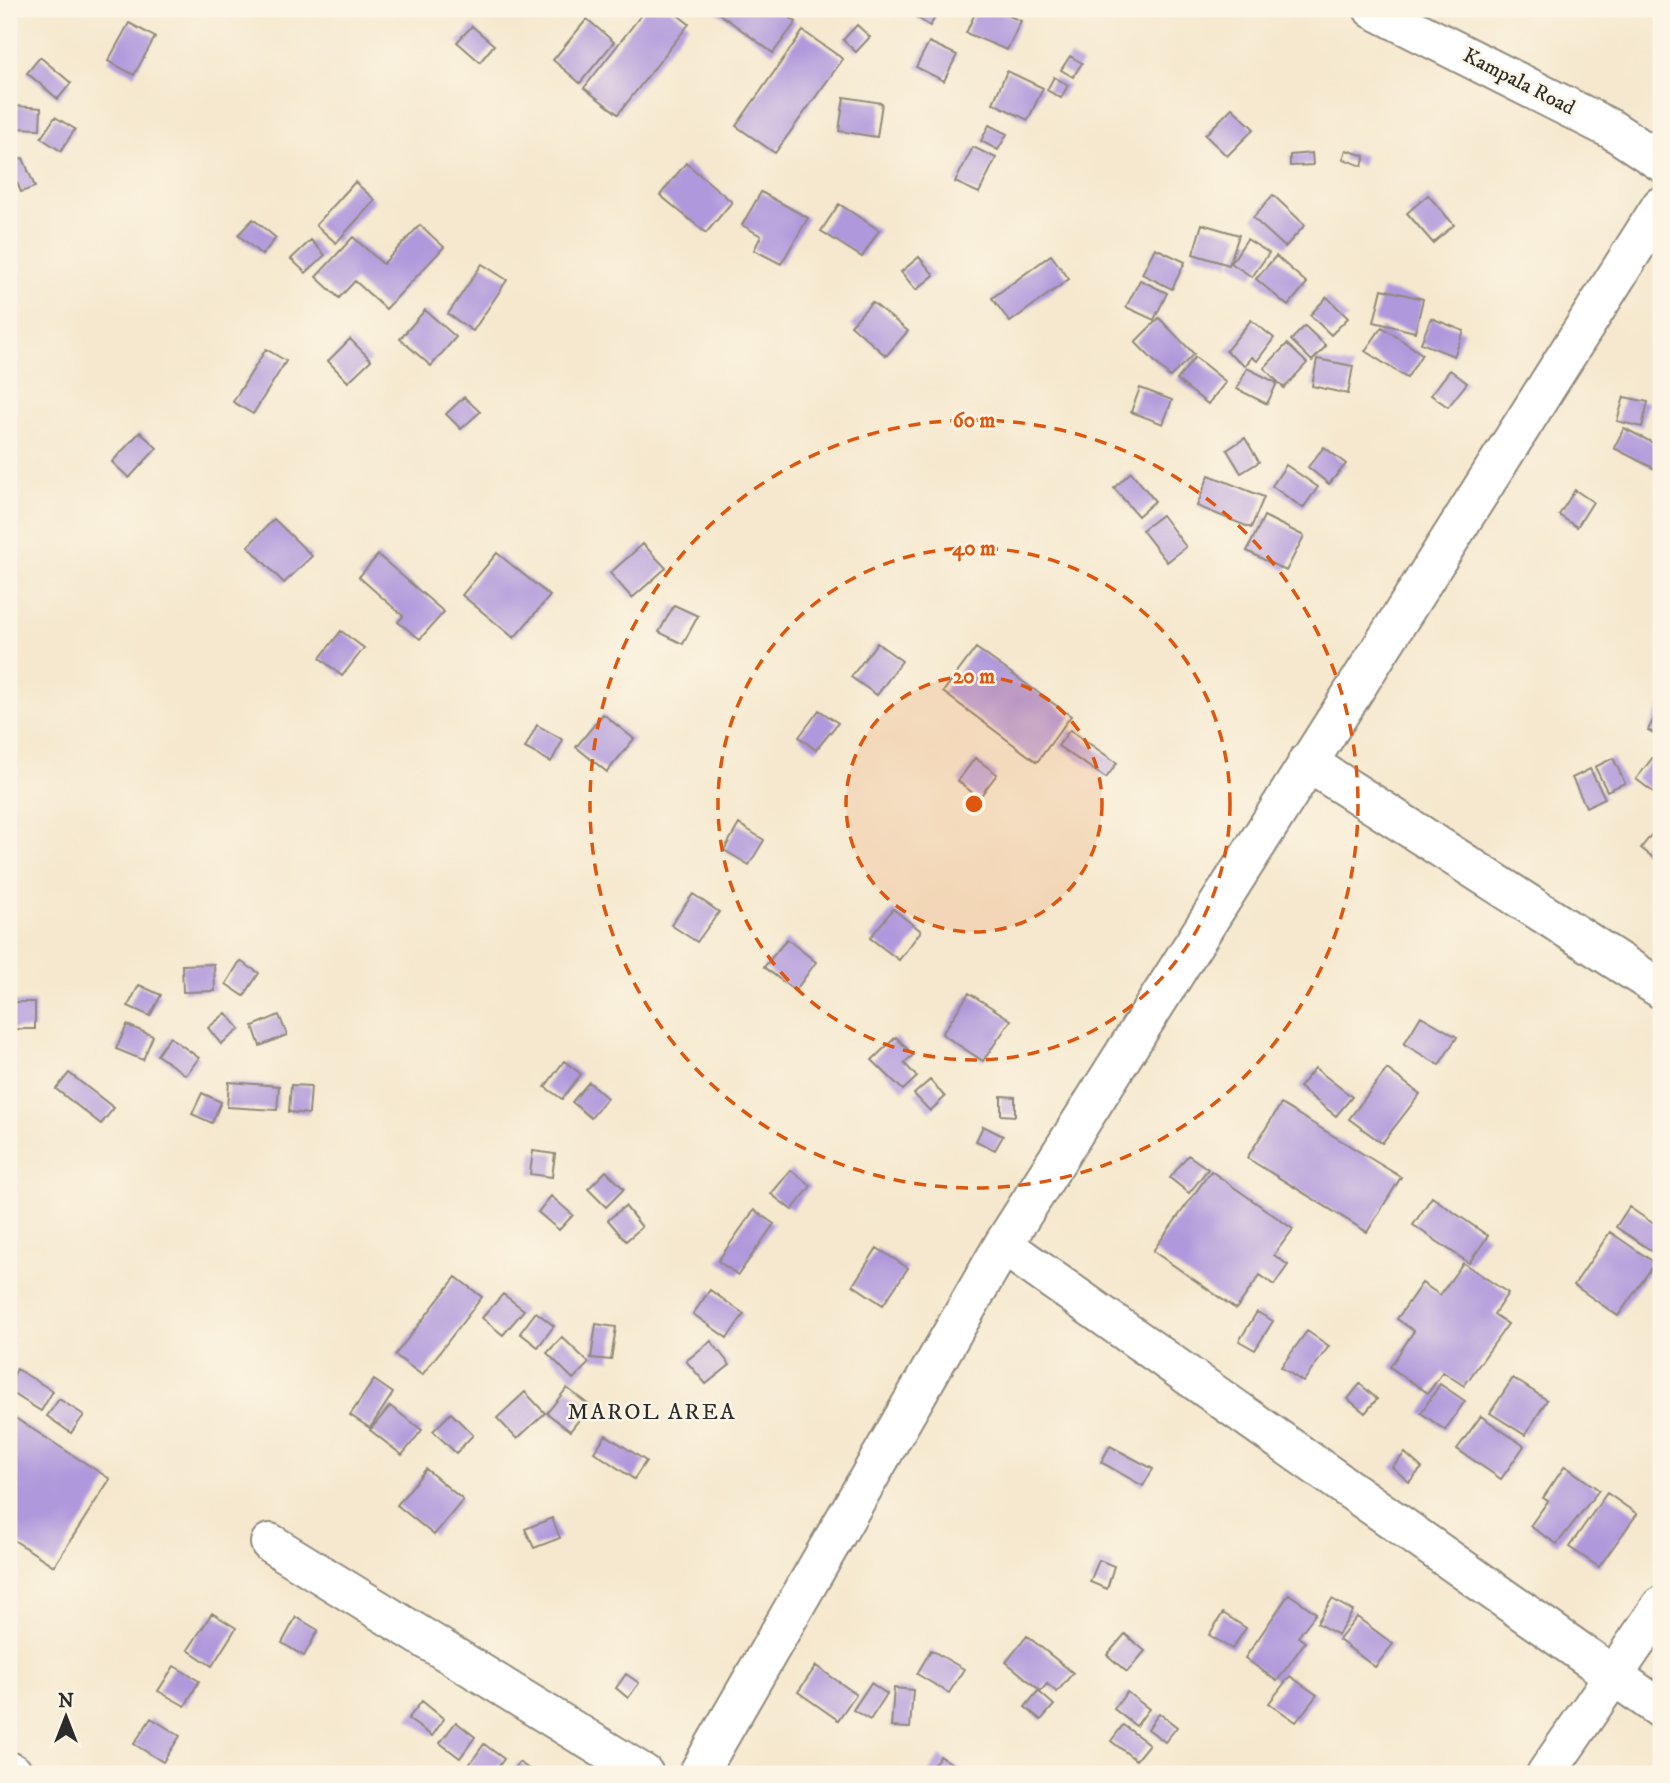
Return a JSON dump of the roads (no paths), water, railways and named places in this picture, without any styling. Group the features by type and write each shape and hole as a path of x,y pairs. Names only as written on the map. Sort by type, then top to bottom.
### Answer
{"street":[{"name":"Kampala Road","path":"1373,9 1611,129 1661,162"},
{"path":"698,1774 1003,1245 1307,761 1661,206"},
{"path":"1307,761 1661,989"},
{"path":"1003,1245 1661,1709"},
{"path":"270,1544 644,1774"},
{"path":"1546,1774 1661,1606"},
{"path":"9,1770 14,1774"}],"district":[{"name":"MAROL AREA","path":"652,1412"}]}
